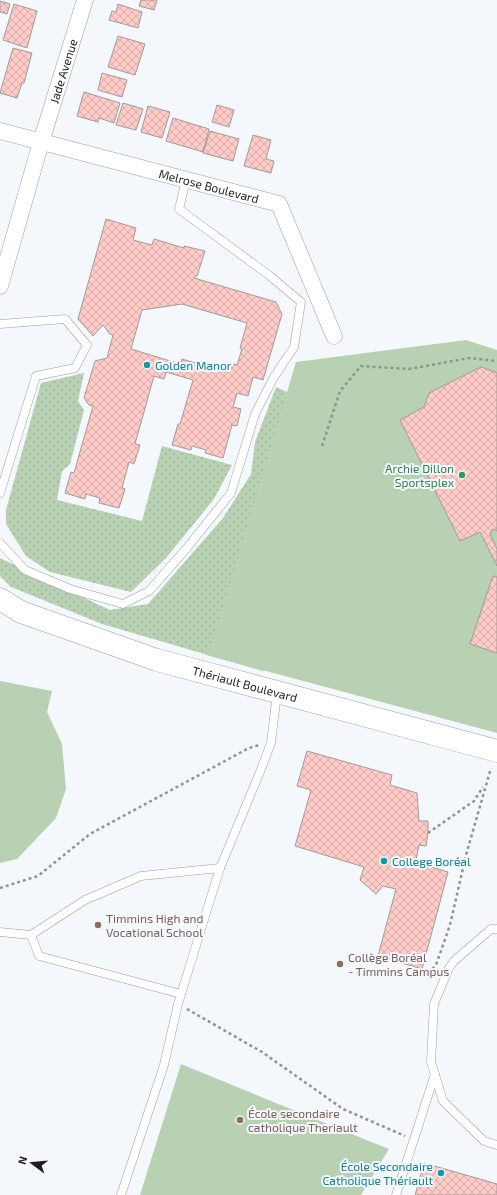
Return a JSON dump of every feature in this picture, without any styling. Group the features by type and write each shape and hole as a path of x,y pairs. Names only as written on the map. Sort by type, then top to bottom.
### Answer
{"main road":[{"name":"Thériault Boulevard","path":"0,599 21,612 157,660 497,751"}],"street":[{"name":"Jade Avenue","path":"0,286 41,142 85,0"},
{"name":"Melrose Boulevard","path":"0,131 279,204 334,336"}],"lane":[{"path":"0,543 25,570 70,589 123,604 149,591 186,549 231,493 255,414 274,378 294,347 301,302 270,276 178,209 186,180"},
{"path":"0,324 65,319 87,345 75,368 36,376 0,493"},
{"path":"121,1195 164,1065 178,1004 220,868 271,743 278,692"},
{"path":"0,932 31,935 85,900 141,876 220,868"},
{"path":"497,929 491,929 454,961 449,968 434,1004 431,1062 443,1101 484,1141 497,1145"},
{"path":"31,935 40,956 181,994"},
{"path":"396,1195 435,1074"}],"path":[{"path":"322,446 340,391 361,366 409,369 469,358 497,361"},
{"path":"0,888 38,876 90,834 249,748 271,743"},
{"path":"411,975 427,975 436,965 450,925 466,855 485,785 497,751"},
{"path":"428,833 474,801 485,785"},
{"path":"178,1004 262,1052 343,1109 414,1140"}],"green space":[{"path":"466,340 497,350 497,733 206,655 215,634 296,362"},
{"path":"84,373 78,401 84,410 70,464 62,471 57,500 142,521 162,446 232,465 214,499 166,558 131,592 50,572 26,556 6,524 6,510 41,383"},
{"path":"276,387 287,392 268,652 263,671 102,624 11,587 0,576 0,558 110,610 148,604 223,518 251,474 255,442"},
{"path":"0,681 52,691 47,712 62,744 66,789 56,818 17,859 0,863"},
{"name":"École secondaire catholique Theriault","path":"181,1064 389,1149 361,1195 140,1195"}],"building":[{"path":"141,0 157,0 154,10 139,6"},
{"path":"0,1 10,4 7,14 0,12"},
{"path":"14,4 37,11 27,48 3,40"},
{"path":"118,4 142,12 138,28 109,20 112,11 116,12"},
{"path":"118,36 145,44 135,75 108,67"},
{"path":"13,48 32,53 24,83 22,83 17,98 0,93"},
{"path":"102,73 127,80 122,97 98,90"},
{"path":"84,92 120,103 114,123 99,118 98,122 77,116"},
{"path":"123,103 143,109 136,130 116,125"},
{"path":"217,105 234,110 229,127 212,122"},
{"path":"148,106 170,112 162,138 141,132"},
{"path":"173,118 209,129 203,152 166,141"},
{"path":"210,131 239,139 233,161 203,153"},
{"path":"253,135 271,140 266,159 274,161 271,173 244,166"},
{"name":"Golden Manor","path":"106,219 136,228 133,240 152,245 154,239 184,248 184,246 205,251 197,276 194,278 276,302 282,314 263,380 253,377 248,396 237,393 233,407 241,409 237,426 232,425 223,458 205,453 206,450 192,446 191,450 172,445 193,380 166,372 164,379 154,376 135,444 140,445 134,464 129,462 122,488 125,489 119,508 99,503 100,498 86,494 85,499 65,493 71,472 74,473 93,406 89,405 84,398 95,361 107,358 113,335 110,334 103,325 93,336 78,319","holes":["182,304 247,323 237,365 229,363 226,372 182,359 180,364 131,349 142,310"]},
{"name":"Archie Dillon Sportsplex","path":"481,367 497,373 497,531 493,529 490,534 497,549 497,566 480,532 460,541 400,420 424,407 429,393"},
{"path":"493,576 497,577 497,653 470,644"},
{"name":"College Boréal","path":"307,751 392,775 390,785 417,793 419,821 428,821 428,833 426,846 419,845 416,860 429,863 428,866 448,872 422,969 378,956 396,889 383,886 376,894 360,880 364,867 295,846 311,790 297,786"},
{"name":"École Secondaire Catholique Thériault","path":"424,1163 497,1184 497,1195 415,1195"}],"place":[{"name":"Golden Manor","path":"147,365"},
{"name":"Archie Dillon Sportsplex","path":"462,475"},
{"name":"College Boréal","path":"384,861"},
{"name":"Timmins High and Vocational School","path":"98,925"},
{"name":"Collège Boréal - Timmins Campus","path":"340,964"},
{"name":"École secondaire catholique Theriault","path":"240,1120"},
{"name":"École Secondaire Catholique Thériault","path":"441,1173"}]}
